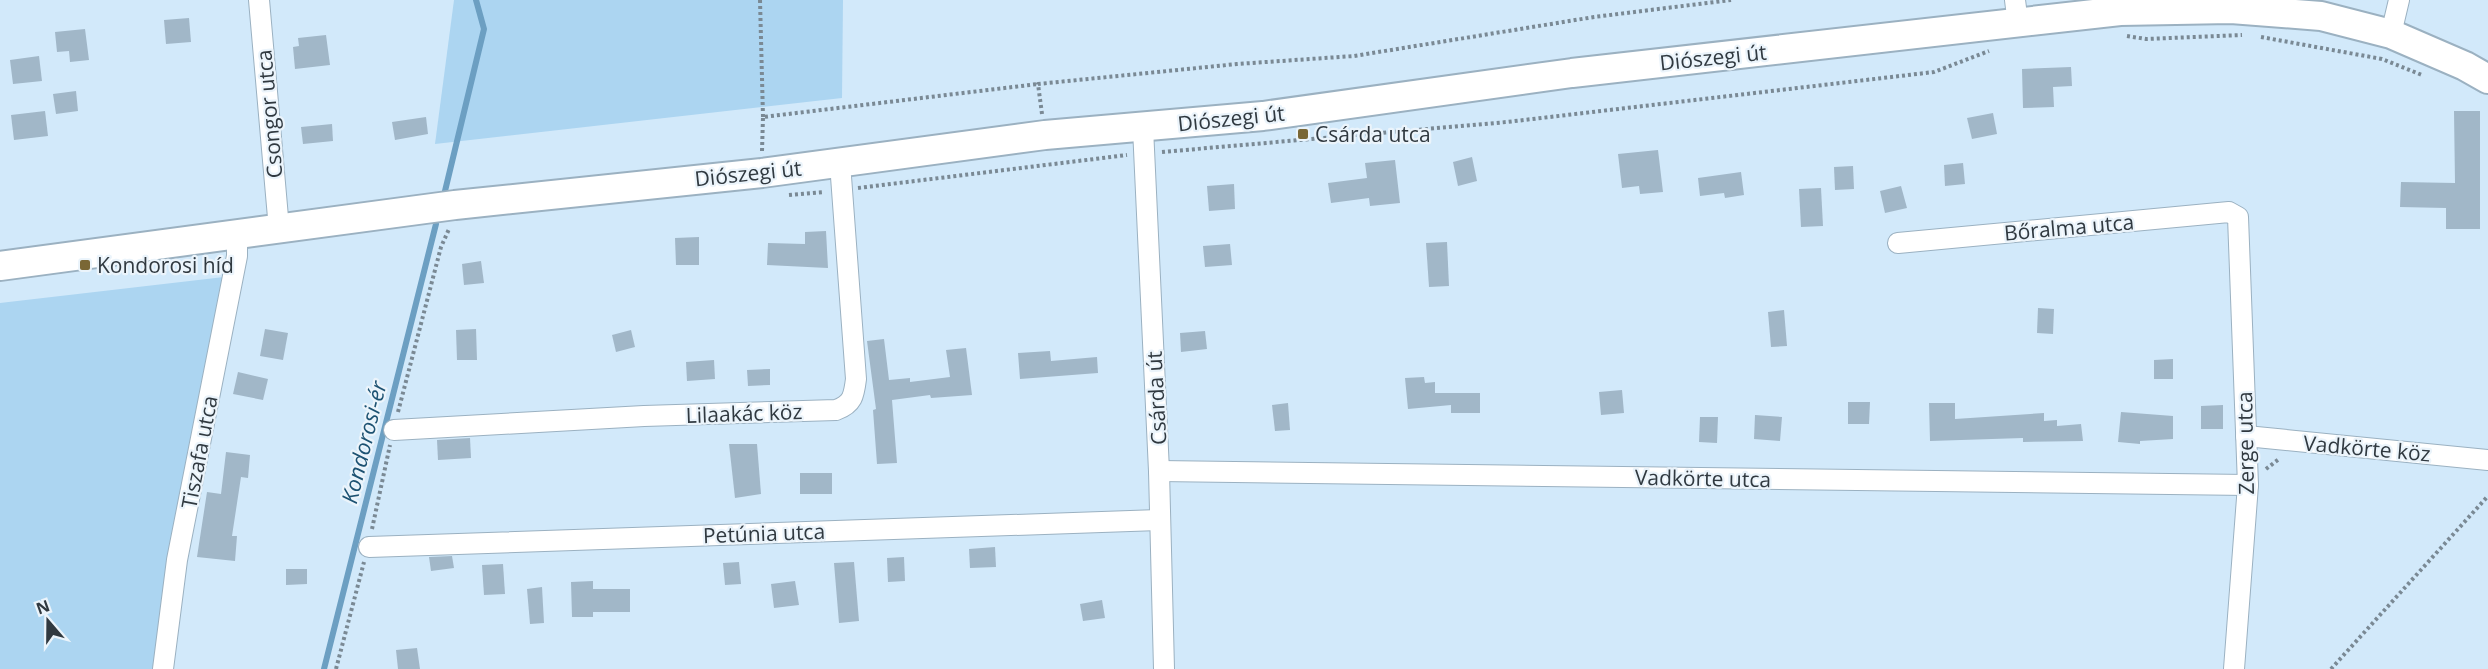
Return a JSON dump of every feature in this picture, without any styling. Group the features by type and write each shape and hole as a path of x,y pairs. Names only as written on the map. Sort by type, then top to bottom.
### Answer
{"main road":[{"name":"Diószegi út","path":"0,266 455,205 762,173 841,176 1045,135 1143,140 1263,116 2016,12 2231,9 2321,16 2391,34 2465,66 2488,79"}],"street":[{"name":"Csongor utca","path":"259,0 279,229"},
{"path":"2391,34 2399,0"},
{"name":"Csárda út","path":"1143,140 1159,471 1164,669"},
{"name":"Lilaakác köz","path":"394,430 644,416 836,410 847,406 854,397 856,379 841,176"},
{"name":"Bőralma utca","path":"1898,243 2229,212 2238,217"},
{"name":"Zerge utca","path":"2234,669 2248,485 2238,217"},
{"name":"Tiszafa utca","path":"163,669 177,560 237,256 237,235"},
{"name":"Vadkörte köz","path":"2246,436 2488,460"},
{"name":"Vadkörte utca","path":"1159,471 2248,485"},
{"name":"Petúnia utca","path":"369,547 1159,520"}],"path":[{"path":"760,0 762,173"},
{"path":"763,117 1038,84 1225,65 1354,56 1594,17 1731,0"},
{"path":"2119,35 2146,39 2245,35"},
{"path":"2257,36 2302,42 2382,59 2433,80"},
{"path":"783,196 841,176 1143,140 1507,122 1934,72 1992,50"},
{"path":"1038,84 1045,135"},
{"path":"444,232 456,231"},
{"path":"336,669 369,547 394,430 441,247"},
{"path":"2248,485 2276,460 2310,443"},
{"path":"2331,669 2488,496"}],"shaded area":[{"path":"454,0 843,0 842,98 435,144"},
{"path":"224,277 174,584 152,669 0,669 0,303"}],"building":[{"path":"189,18 191,42 166,44 164,20"},
{"path":"85,29 89,60 70,62 69,51 57,52 55,32"},
{"path":"326,35 330,65 295,69 293,47 299,46 298,38"},
{"path":"39,56 42,81 13,84 10,60"},
{"path":"2071,67 2072,86 2053,87 2054,107 2023,108 2022,69"},
{"path":"76,91 78,111 56,114 53,94"},
{"path":"45,111 48,136 14,140 11,115"},
{"path":"2454,111 2480,111 2480,229 2446,229 2446,208 2400,207 2401,182 2455,183"},
{"path":"1993,113 1997,134 1972,139 1967,118"},
{"path":"426,117 428,134 395,140 392,122"},
{"path":"332,124 333,141 303,144 301,127"},
{"path":"1658,150 1663,192 1640,194 1639,186 1622,188 1618,154"},
{"path":"1472,157 1477,181 1458,186 1453,162"},
{"path":"1395,160 1400,203 1370,206 1369,198 1331,203 1328,183 1367,178 1365,163"},
{"path":"1963,163 1965,184 1945,186 1944,165"},
{"path":"1853,166 1854,189 1835,190 1834,167"},
{"path":"1741,172 1744,195 1725,198 1724,193 1700,196 1698,178"},
{"path":"1234,184 1235,209 1209,211 1207,186"},
{"path":"1901,186 1907,208 1885,213 1880,191"},
{"path":"1821,188 1823,226 1801,227 1799,189"},
{"path":"826,231 828,268 767,265 768,243 805,244 805,232"},
{"path":"699,237 699,265 676,265 675,238"},
{"path":"1447,242 1449,286 1429,287 1426,243"},
{"path":"1230,244 1232,265 1205,267 1203,246"},
{"path":"481,261 484,283 464,285 462,264"},
{"path":"2038,308 2054,309 2053,334 2037,333"},
{"path":"1784,310 1787,346 1771,347 1768,312"},
{"path":"265,329 288,333 283,360 260,356"},
{"path":"476,329 477,360 457,360 456,330"},
{"path":"631,330 635,347 616,352 612,335"},
{"path":"1205,331 1207,349 1181,352 1180,333"},
{"path":"884,339 889,380 910,378 910,382 950,377 946,350 966,348 972,395 931,398 930,395 892,400 897,463 877,464 873,410 876,409 867,341"},
{"path":"1050,351 1051,361 1097,357 1098,373 1020,379 1018,353"},
{"path":"2173,359 2173,379 2154,379 2154,360"},
{"path":"714,360 715,379 687,381 686,362"},
{"path":"770,369 770,385 748,386 747,370"},
{"path":"238,372 268,379 263,400 233,394"},
{"path":"1424,377 1425,383 1435,382 1435,393 1480,393 1480,413 1451,413 1451,405 1408,409 1405,378"},
{"path":"1622,390 1624,413 1601,415 1599,392"},
{"path":"1848,402 1870,402 1869,424 1848,424"},
{"path":"1288,403 1290,430 1275,431 1272,405"},
{"path":"1929,403 1955,403 1955,419 2044,413 2044,421 2057,420 2057,426 2081,424 2083,441 2023,442 2023,438 1930,441"},
{"path":"2223,405 2223,429 2201,429 2201,406"},
{"path":"2121,412 2173,416 2173,439 2140,441 2140,444 2118,442"},
{"path":"1755,415 1782,417 1780,441 1754,439"},
{"path":"1700,417 1718,417 1717,443 1699,442"},
{"path":"470,438 471,458 438,460 437,440"},
{"path":"729,444 757,444 761,494 735,498"},
{"path":"226,452 250,455 248,478 241,477 232,536 237,536 235,561 197,557 207,492 221,494"},
{"path":"800,473 832,473 832,494 800,494"},
{"path":"995,547 996,567 970,568 969,549"},
{"path":"452,556 454,568 431,571 429,557"},
{"path":"904,557 905,581 888,582 887,558"},
{"path":"739,562 741,584 725,585 723,563"},
{"path":"854,562 859,621 839,623 834,563"},
{"path":"503,564 505,594 484,595 482,565"},
{"path":"286,569 307,569 307,584 286,585"},
{"path":"593,581 593,589 630,589 630,612 593,612 593,617 572,617 571,582"},
{"path":"795,581 799,605 774,608 771,584"},
{"path":"542,587 544,623 530,624 527,589"},
{"path":"1102,600 1105,618 1083,621 1080,604"},
{"path":"417,648 420,669 398,669 396,650"}],"waterway":[{"name":"Kondorosi-ér","path":"445,191 484,29 476,0"},
{"name":"Kondorosi-ér","path":"324,669 436,224"}],"place":[{"name":"Csárda utca","path":"1303,134"},
{"name":"Kondorosi híd","path":"85,265"}]}
